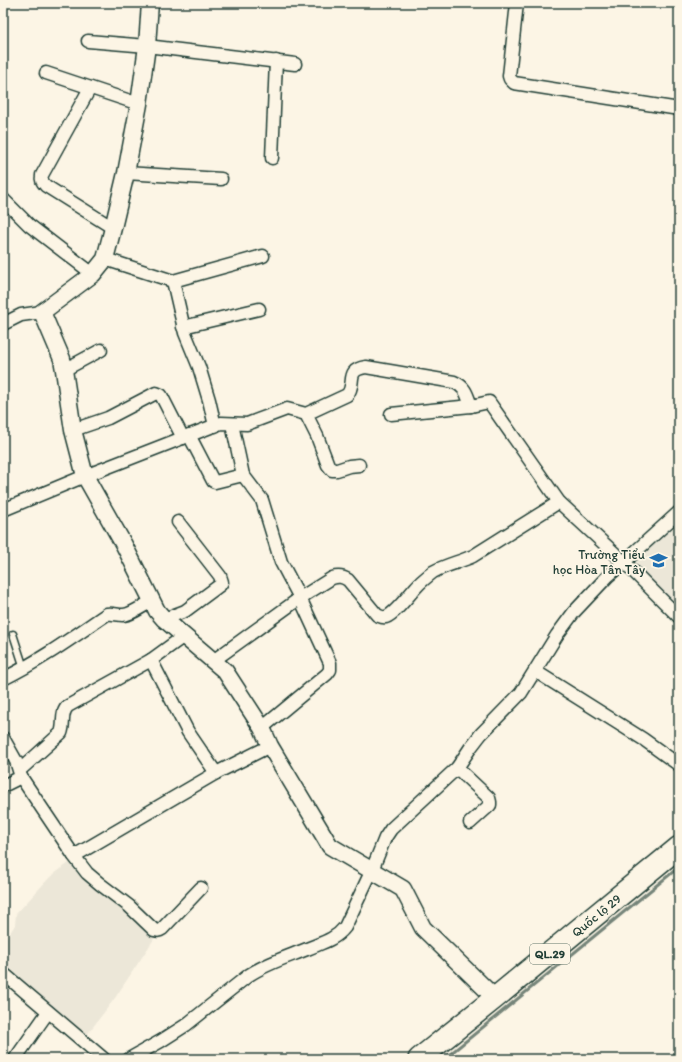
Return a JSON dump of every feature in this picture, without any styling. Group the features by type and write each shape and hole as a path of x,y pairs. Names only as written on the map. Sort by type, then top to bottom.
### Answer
{"highway":[{"name":"Quốc lộ 29","path":"419,1059 679,847"}],"street":[{"path":"3,324 21,315 42,312 93,274 105,259 126,173 139,104 147,46 150,3"},
{"path":"517,3 509,76 514,83 679,109"},
{"path":"88,41 147,46 295,64"},
{"path":"272,158 276,61"},
{"path":"46,73 139,104"},
{"path":"90,88 42,175 42,179 46,186 113,228"},
{"path":"126,173 221,179"},
{"path":"3,199 29,225 93,274"},
{"path":"105,259 173,281 263,256"},
{"path":"173,281 183,327 199,366 215,426"},
{"path":"183,327 259,309"},
{"path":"42,312 62,359 73,430 85,476 124,545 157,611 164,619 225,672 262,728 270,746 330,846 403,889 423,928 495,998"},
{"path":"64,370 101,350"},
{"path":"3,510 221,423 247,424 287,409 306,414 347,395 351,390 352,375 361,367 454,382 464,388 471,406"},
{"path":"73,430 108,418 156,393 161,395 213,481 215,482 242,475"},
{"path":"391,414 471,406 489,402 559,502 624,562 679,617"},
{"path":"306,414 317,436 328,465 332,470 359,465"},
{"path":"232,424 242,475 262,500 281,562 300,598 330,663 330,670 262,728"},
{"path":"213,661 300,598 332,578 343,577 348,580 377,614 381,617 385,617 395,610 430,574 473,556 559,502"},
{"path":"129,1059 186,1025 260,968 336,937 345,927 372,870 385,838 391,829 457,768 481,734 521,693 557,635 574,612 608,576 679,512"},
{"path":"164,619 192,606 222,582 220,576 178,522"},
{"path":"3,679 59,647 107,614 129,614 152,601"},
{"path":"3,786 21,774 61,733 65,708 151,660 184,636"},
{"path":"151,660 188,732 216,773"},
{"path":"535,671 619,723 679,765"},
{"path":"3,738 12,753 21,774 74,856 87,873 130,906 154,930 157,931 162,929 201,888"},
{"path":"74,856 216,773 270,746"},
{"path":"457,768 490,798 490,805 470,823"},
{"path":"3,973 104,1059"},
{"path":"15,1059 48,1012"}],"lane":[{"path":"13,634 24,668"}],"shaded area":[{"name":"Trường Tiểu học Hòa Tân Tây","path":"679,518 679,608 635,565 637,558"},
{"path":"73,860 128,910 154,939 115,998 86,1036 3,962 3,944 15,925 16,914 50,877"}],"waterway":[{"path":"444,1059 679,867"}],"place":[{"name":"Trường Tiểu học Hòa Tân Tây","path":"658,561"}]}
